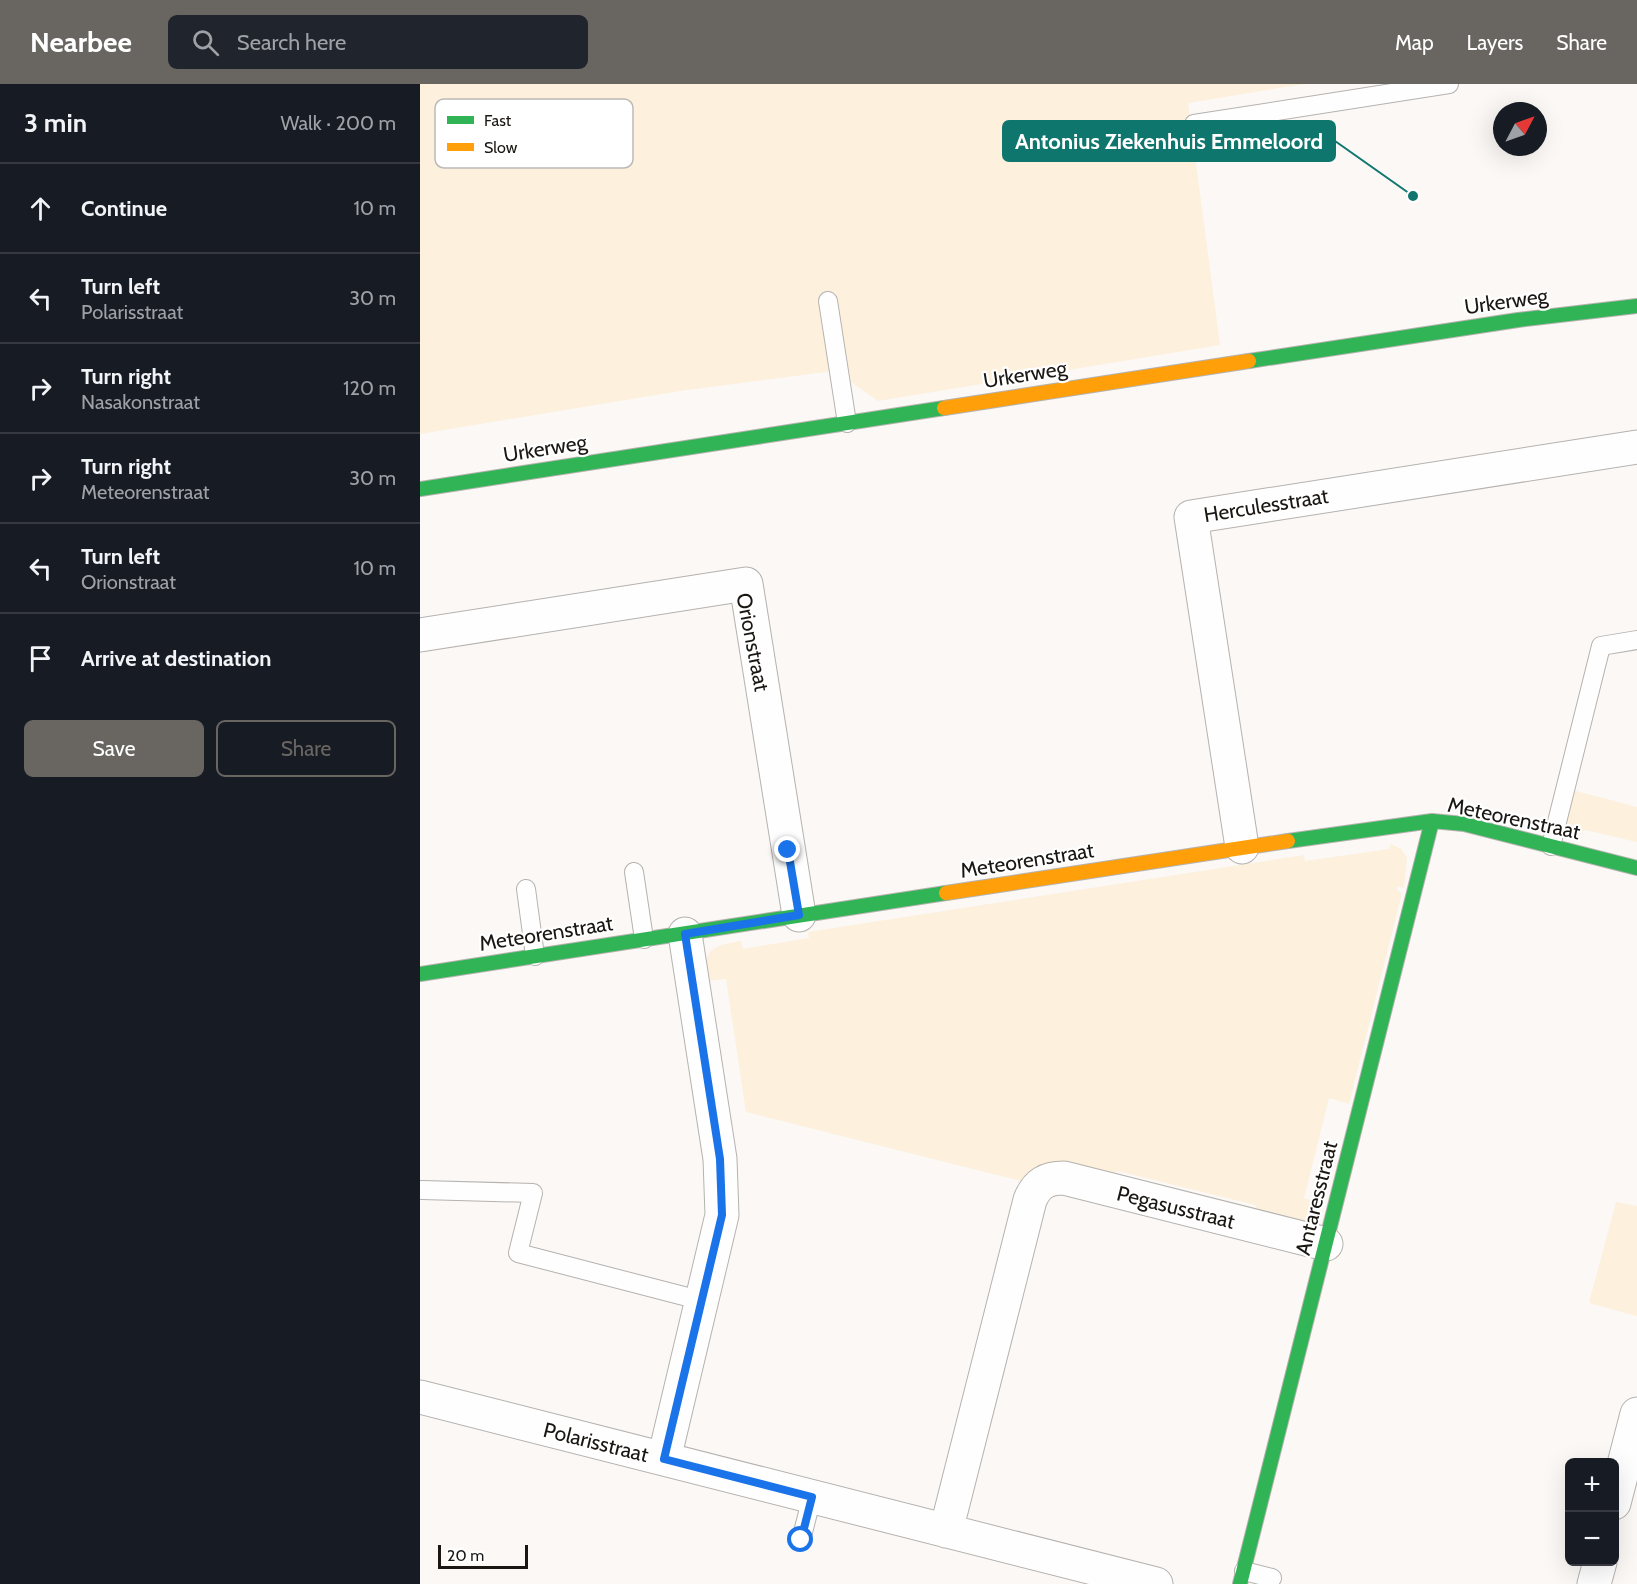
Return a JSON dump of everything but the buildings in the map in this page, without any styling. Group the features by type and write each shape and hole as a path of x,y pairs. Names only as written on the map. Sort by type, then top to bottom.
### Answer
{"street":[{"name":"Urkerweg","path":"420,489 1518,320 1637,306"},
{"name":"Herculesstraat","path":"1242,847 1191,517 1637,447"},
{"name":"Orionstraat","path":"420,635 746,584 799,915"},
{"name":"Meteorenstraat","path":"420,974 1242,847 1432,821 1464,824 1637,868"},
{"name":"Antaresstraat","path":"1242,1578 1432,821"},
{"path":"664,1459 722,1215 720,1159 685,934"},
{"name":"Pegasusstraat","path":"946,1531 1032,1194 1046,1180 1064,1178 1326,1244"},
{"name":"Polarisstraat","path":"420,1397 946,1531 1108,1578 1156,1584"},
{"path":"1619,1484 1637,1414"},
{"path":"1594,1584 1599,1566"}],"lane":[{"path":"1194,124 1380,89 1449,84"},
{"path":"828,302 847,423"},
{"path":"1551,846 1601,646 1637,640"},
{"path":"634,868 644,939"},
{"path":"526,889 536,956"},
{"path":"422,1190 533,1192 518,1253 703,1300"},
{"path":"801,1540 812,1497"},
{"path":"1242,1578 1272,1578"}],"shaded area":[{"path":"420,84 1304,84 1188,103 1220,345 878,401 851,382 834,297 833,371 680,391 420,434"},
{"path":"1572,790 1637,807 1637,842 1585,830 1576,837 1562,833"},
{"path":"1391,844 1401,849 1407,858 1404,888 1398,886 1396,890 1402,893 1349,1104 1329,1098 1304,1198 1324,1204 1318,1216 1308,1224 1267,1220 1255,1205 1118,1171 1104,1179 1025,1182 746,1112 726,979 705,981 706,962 711,951 716,947 741,941 743,949 809,938 808,932 1304,855 1305,861 1389,849"},
{"path":"1616,1202 1637,1206 1637,1316 1589,1303"}],"traffic: fast":[{"path":"1249,361 1518,320 1637,306"},
{"path":"420,489 944,408"},
{"path":"1288,841 1432,821 1464,824 1637,868"},
{"path":"1240,1584 1432,821"},
{"path":"420,974 946,893"}],"traffic: slow":[{"path":"944,408 1249,361"},
{"path":"946,893 1288,841"}],"place":[{"name":"Antonius Ziekenhuis Emmeloord","path":"1413,196"}],"route":[{"path":"788,850 799,915 685,934 720,1159 722,1215 706,1291 664,1459 812,1497 801,1540"}]}
